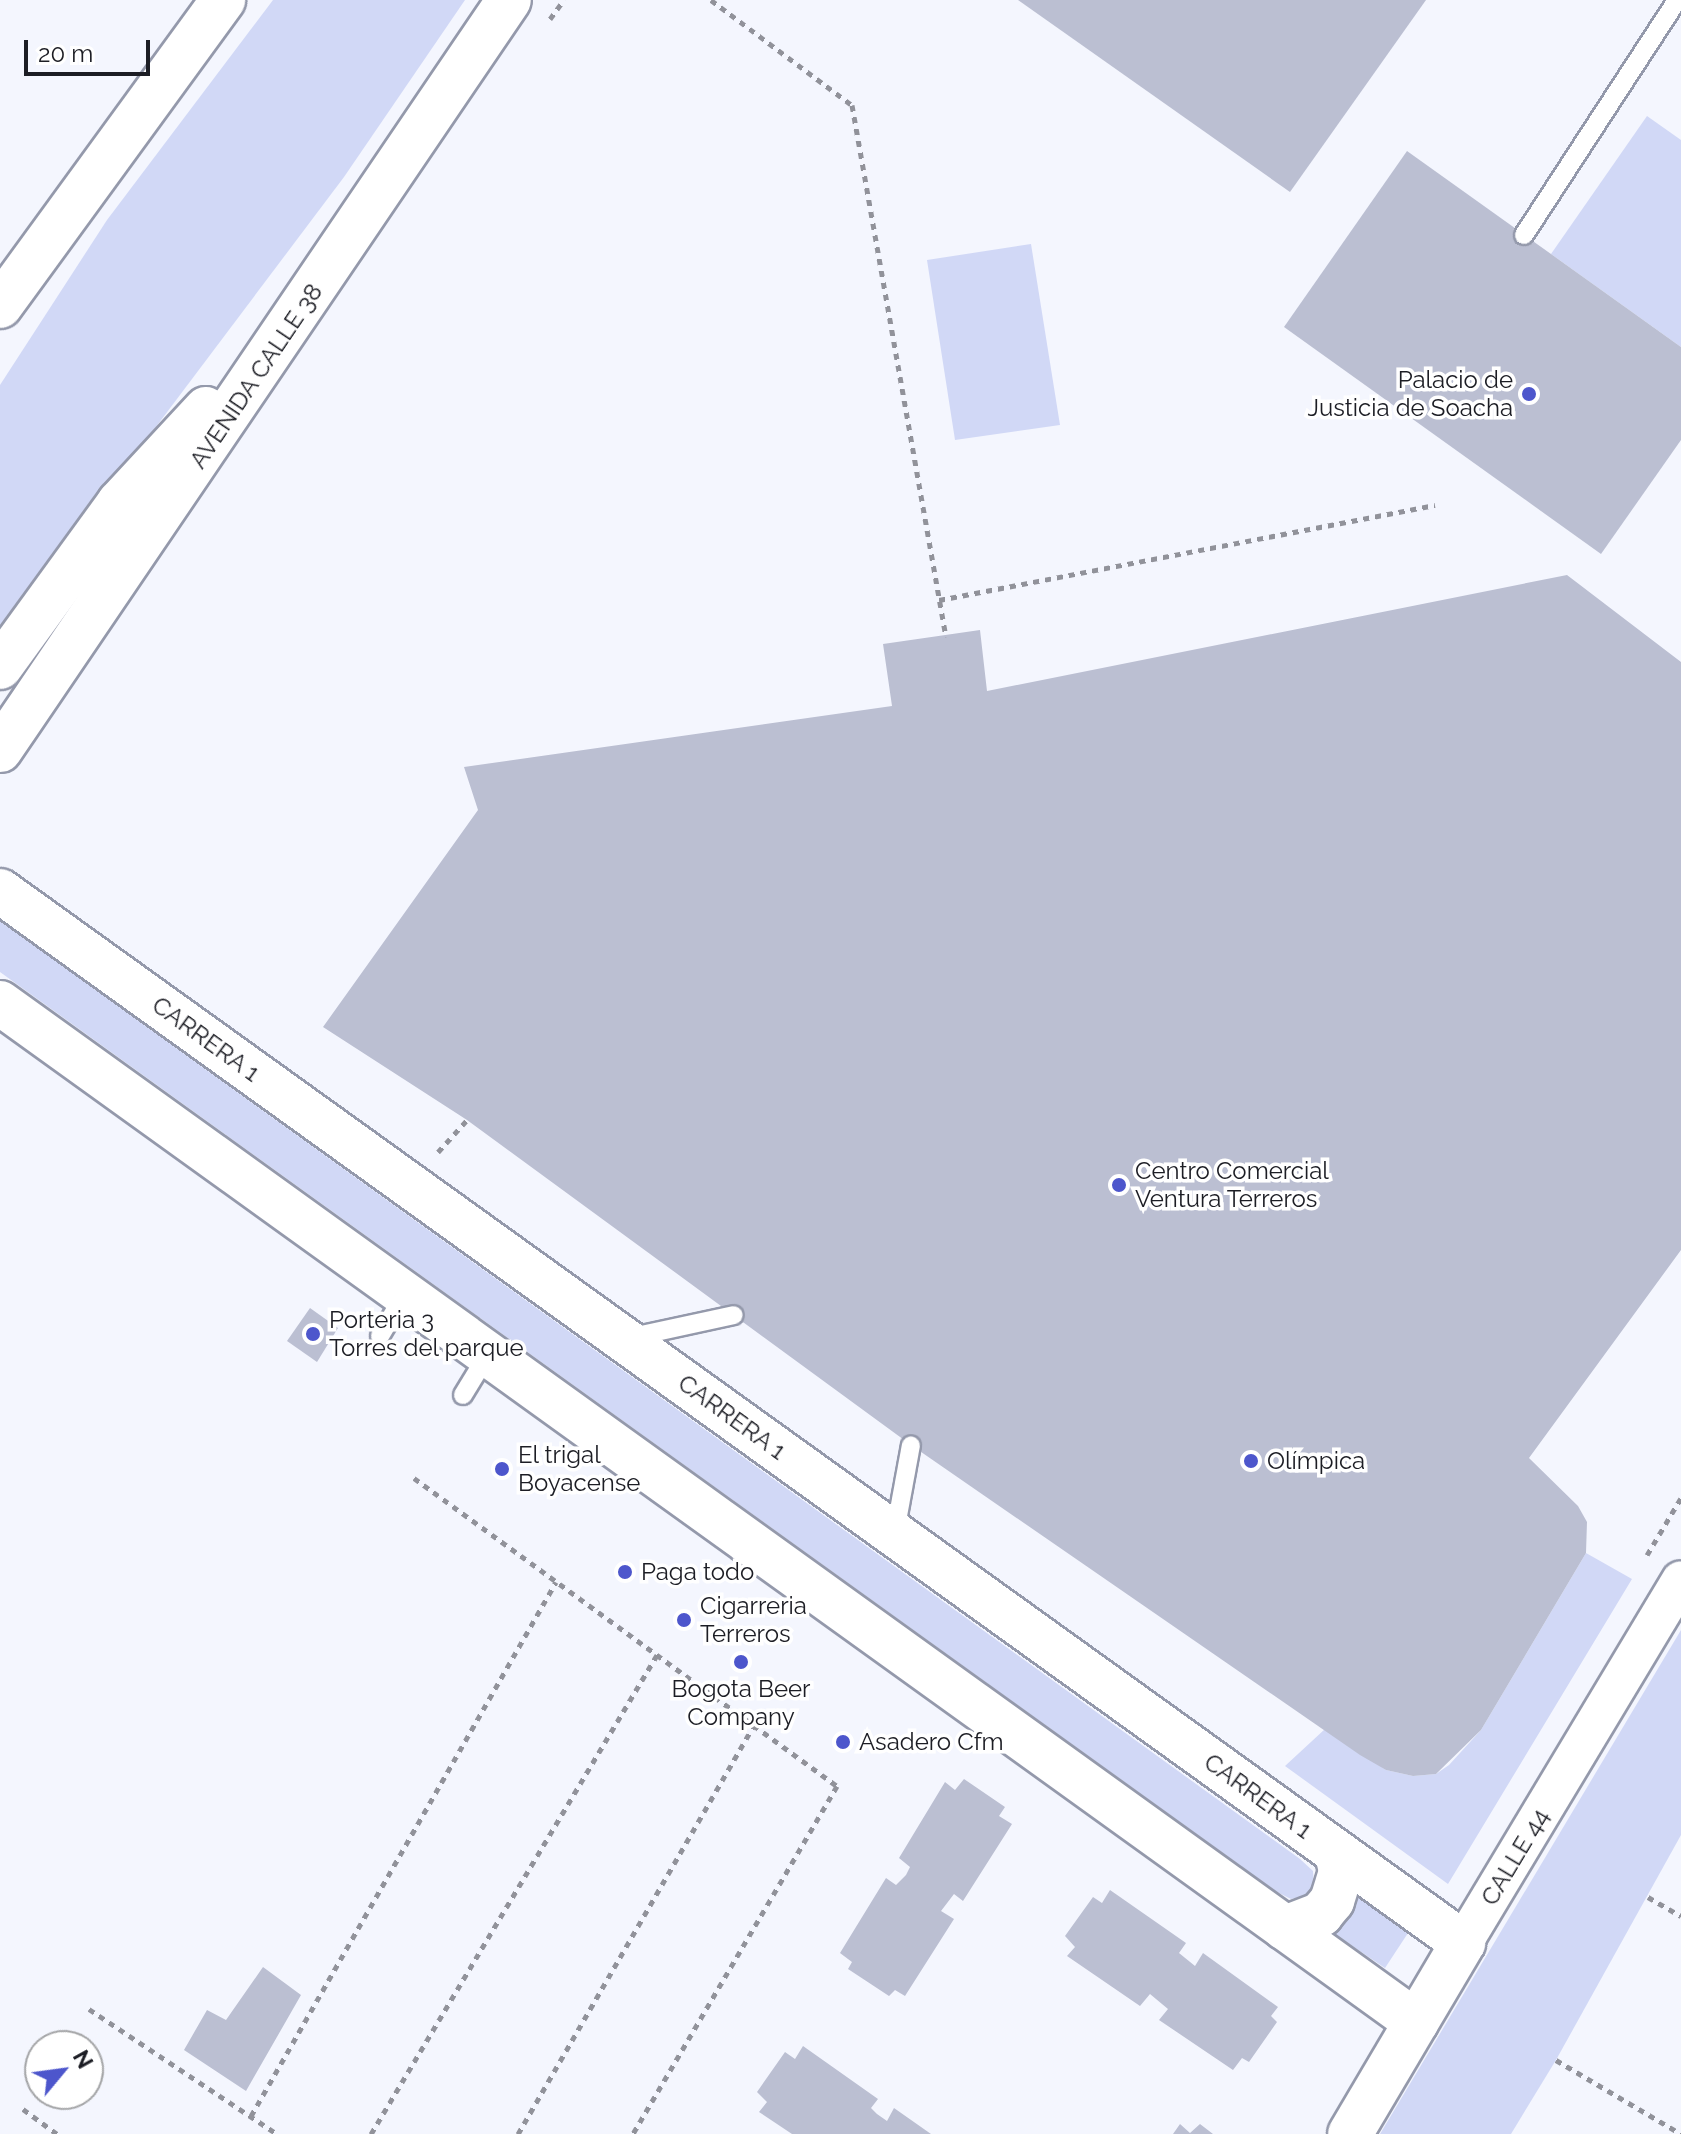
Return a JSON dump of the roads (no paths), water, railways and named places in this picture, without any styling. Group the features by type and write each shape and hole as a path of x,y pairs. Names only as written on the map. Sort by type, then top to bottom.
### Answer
{"street":[{"path":"0,323 12,290 223,0"},
{"name":"AVENIDA CALLE 38","path":"0,750 309,299 509,0"},
{"path":"0,667 119,503 309,299"},
{"name":"CARRERA 1","path":"0,891 1463,1943"},
{"path":"0,1003 1416,2022"},
{"name":"CALLE 44","path":"1350,2134 1681,1580"},
{"path":"1285,1928 1321,1914 1332,1901 1341,1871 1337,1853"}],"lane":[{"path":"1524,235 1677,0"},
{"path":"380,1336 405,1294"},
{"path":"623,1339 734,1315"},
{"path":"463,1395 488,1354"},
{"path":"894,1535 911,1445"}],"place":[{"name":"Palacio de Justicia de Soacha","path":"1529,394"},
{"name":"Centro Comercial Ventura Terreros","path":"1119,1185"},
{"name":"Porteria 3 Torres del parque","path":"313,1334"},
{"name":"Olímpica","path":"1251,1461"},
{"name":"El trigal Boyacense","path":"502,1469"},
{"name":"Paga todo","path":"625,1572"},
{"name":"Cigarreria Terreros","path":"684,1620"},
{"name":"Bogota Beer Company","path":"741,1662"},
{"name":"Asadero Cfm","path":"843,1742"}]}
